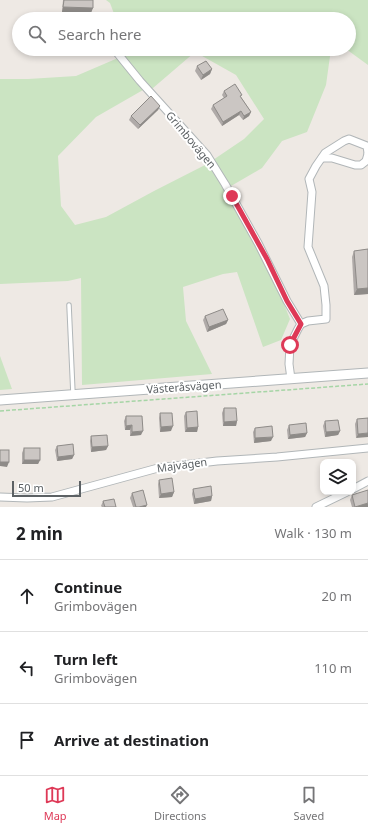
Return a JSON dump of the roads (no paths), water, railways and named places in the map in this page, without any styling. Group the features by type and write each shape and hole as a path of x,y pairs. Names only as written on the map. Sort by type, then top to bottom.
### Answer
{"street":[{"name":"Grimbovägen","path":"120,56 140,81 207,155 258,242 287,301 301,324"},
{"path":"291,379 289,364 290,345 301,324 308,321 326,319 324,286 308,247 312,192 309,179 325,153 333,147 349,139 367,146 368,153 366,161 361,165 355,165 332,158 322,158"},
{"name":"Västeråsvägen","path":"0,400 368,373"},
{"name":"Majvägen","path":"0,497 52,497 158,468 217,461 368,448"},
{"path":"356,487 368,481"},
{"path":"316,507 341,495"}],"lane":[{"path":"69,306 73,395"}]}
